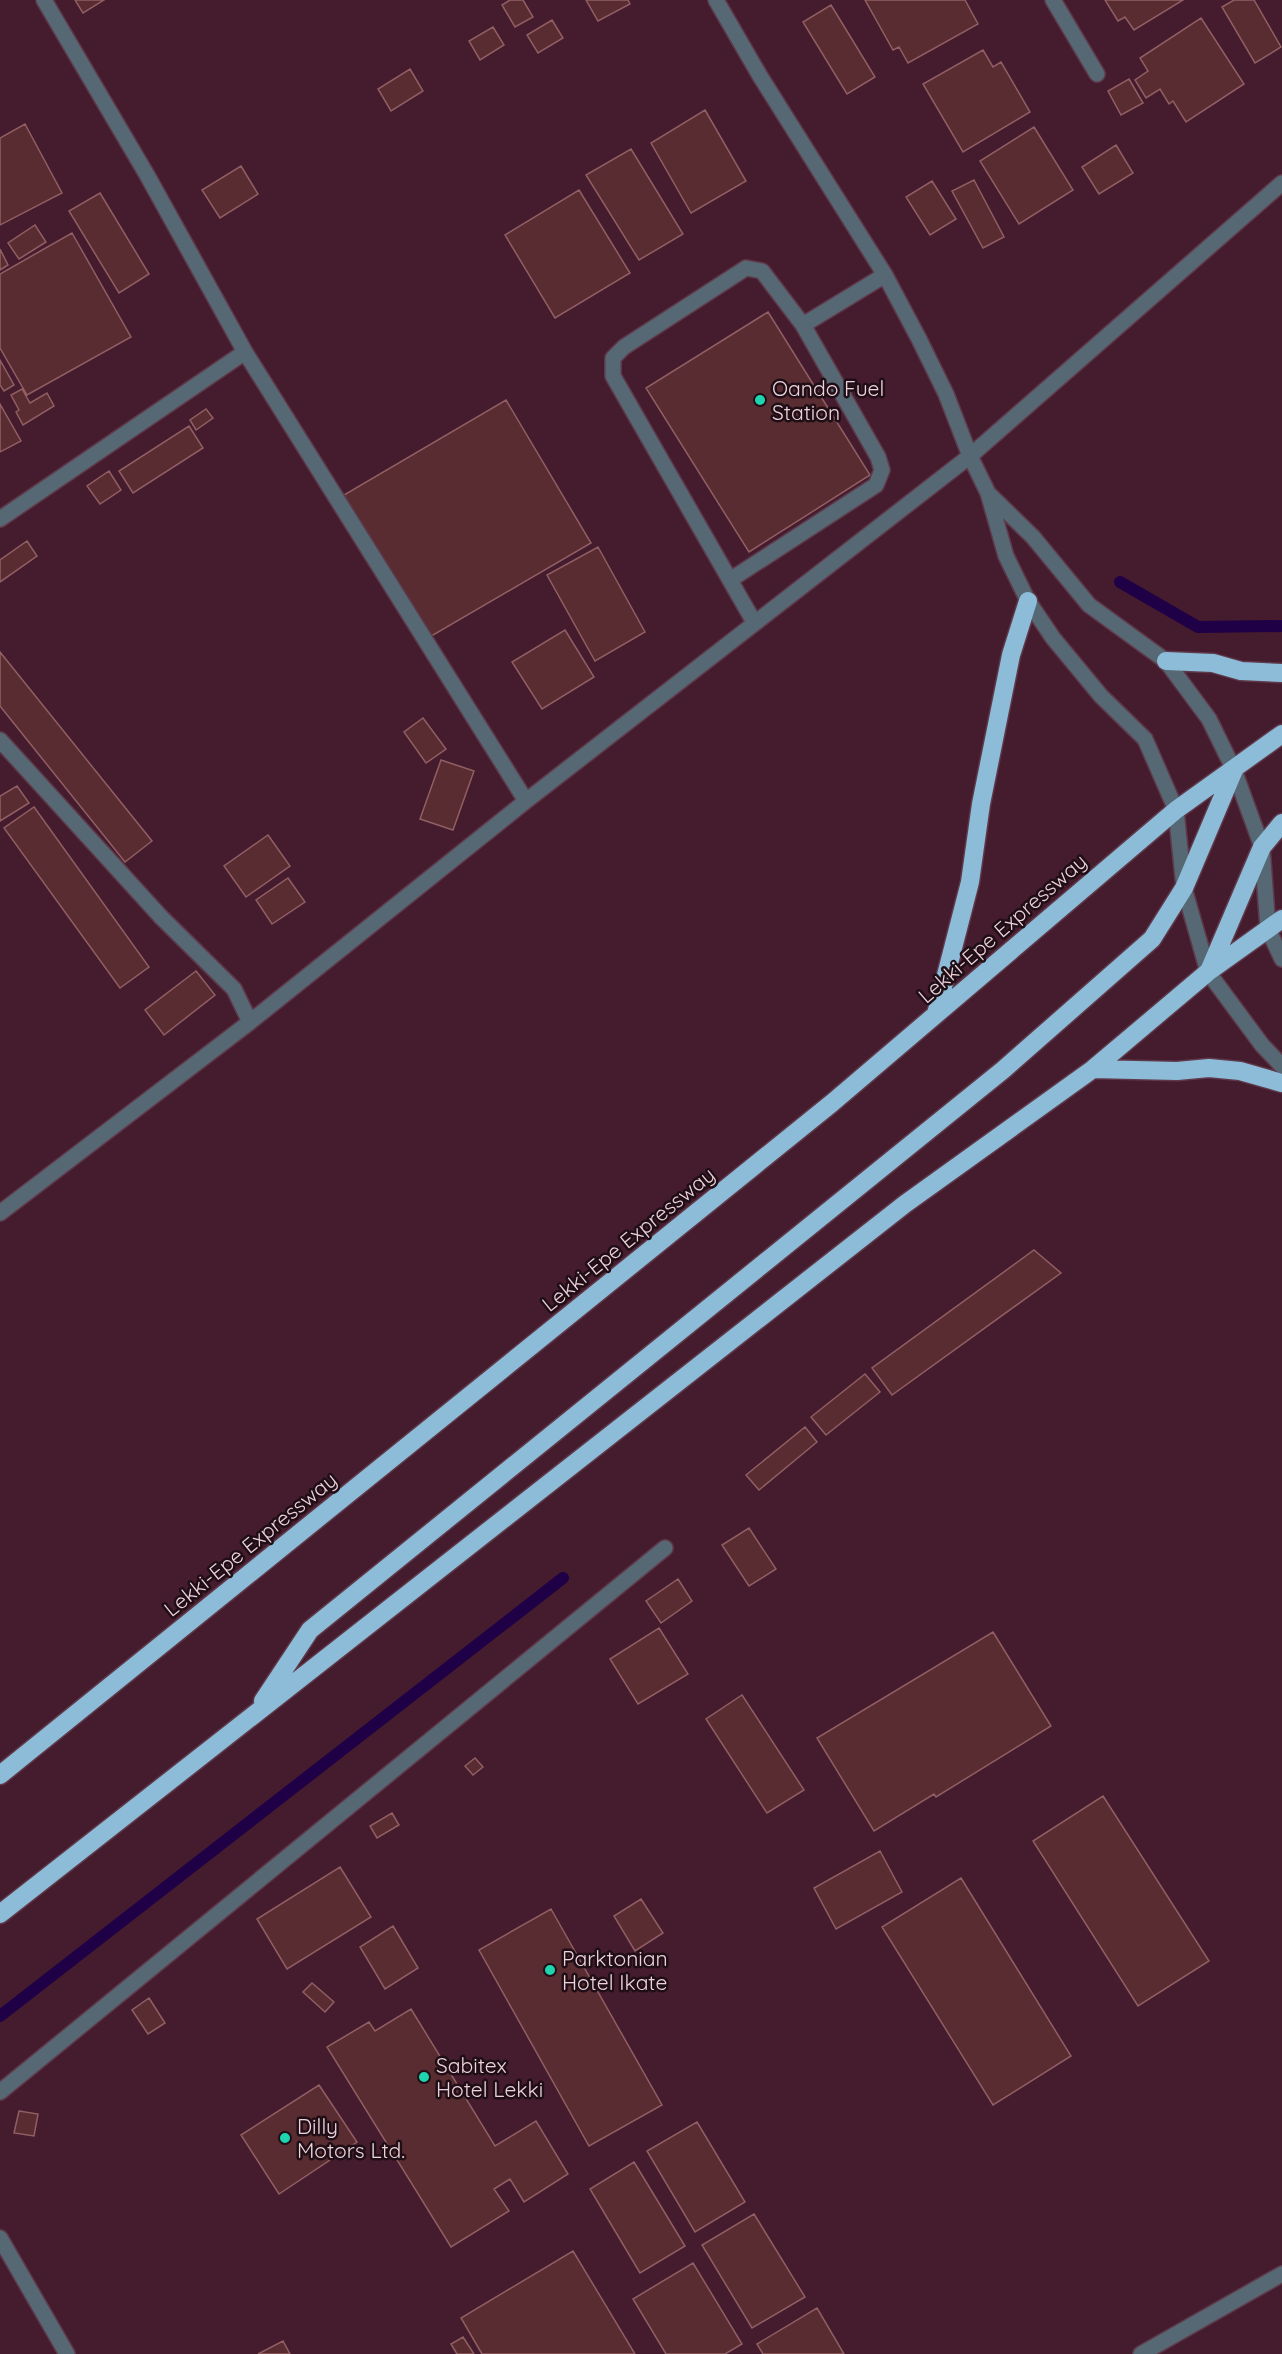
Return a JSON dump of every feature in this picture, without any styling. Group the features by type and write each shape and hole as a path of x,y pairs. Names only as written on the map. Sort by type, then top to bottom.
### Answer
{"highway":[{"path":"936,1014 970,882 981,804 1011,655 1028,600"},
{"path":"1166,661 1213,663 1241,671 1282,673"},
{"name":"Lekki-Epe Expressway","path":"0,1775 832,1103 1176,810 1282,734"},
{"path":"253,1715 310,1630 1003,1070 1152,939 1184,888 1234,770"},
{"path":"1208,972 1262,847 1282,823"},
{"path":"0,1914 904,1204 1093,1069 1208,972 1275,924"},
{"path":"1093,1069 1177,1071 1209,1068 1240,1071 1282,1083"}],"street":[{"path":"44,0 147,175 245,352 526,801"},
{"path":"716,0 760,76 885,275 946,394 970,456 988,493 1006,556 1028,600 1053,638 1101,696 1145,739 1176,810 1184,888 1208,972 1262,1045 1282,1066"},
{"path":"1053,0 1097,74"},
{"path":"0,1213 250,1022 526,801 970,456 1282,183"},
{"path":"730,580 876,485 882,470 878,457 803,325 762,271 746,268 624,347 613,358 613,376 754,622"},
{"path":"803,325 885,275"},
{"path":"0,519 245,352"},
{"path":"988,493 1033,537 1089,605 1166,661 1209,719 1234,770 1262,847 1282,959"},
{"path":"0,740 161,917 234,989 250,1022"},
{"path":"0,2092 665,1548"},
{"path":"0,2238 67,2354"},
{"path":"1141,2354 1282,2274"}],"building":[{"path":"75,0 104,0 83,13"},
{"path":"510,0 523,0 533,17 515,27 502,5"},
{"path":"586,0 628,0 630,4 598,21"},
{"path":"865,0 965,0 978,24 908,63 899,47 893,50"},
{"path":"1105,0 1183,0 1134,30 1125,17 1118,21"},
{"path":"1234,0 1254,0 1281,47 1255,63 1222,7"},
{"path":"831,5 875,77 847,94 803,22"},
{"path":"1201,18 1244,84 1186,122 1173,101 1169,104 1160,89 1146,98 1135,80 1148,71 1140,58"},
{"path":"552,20 563,38 538,53 527,35"},
{"path":"493,27 504,45 480,60 469,41"},
{"path":"983,50 993,67 1001,62 1030,112 963,152 923,84"},
{"path":"410,69 423,91 391,111 378,89"},
{"path":"1129,79 1143,103 1121,115 1108,91"},
{"path":"705,110 746,181 691,213 651,143"},
{"path":"25,124 62,193 0,225 0,138"},
{"path":"1034,127 1073,190 1019,224 980,161"},
{"path":"1116,145 1133,173 1099,194 1082,167"},
{"path":"631,149 683,234 639,260 586,175"},
{"path":"241,166 258,194 220,218 202,190"},
{"path":"974,180 1004,237 983,248 952,191"},
{"path":"932,181 956,219 930,235 906,197"},
{"path":"579,190 630,273 555,318 505,235"},
{"path":"100,193 149,274 119,293 69,211"},
{"path":"35,225 46,242 19,259 8,243"},
{"path":"72,233 131,337 27,395 0,348 0,274"},
{"path":"0,249 8,265 0,270"},
{"path":"768,312 870,475 749,552 646,388"},
{"path":"0,360 14,385 4,391 0,385"},
{"path":"22,389 30,403 47,393 54,406 23,425 16,412 19,410 11,395"},
{"path":"506,400 591,543 428,638 344,495"},
{"path":"0,404 21,441 0,452"},
{"path":"206,409 213,418 196,430 190,420"},
{"path":"189,426 203,448 133,493 119,471"},
{"path":"109,471 121,490 100,504 87,486"},
{"path":"27,541 37,556 0,582 0,560"},
{"path":"598,547 645,632 595,661 547,575"},
{"path":"565,630 594,677 542,709 512,662"},
{"path":"0,652 152,841 125,862 0,706"},
{"path":"423,718 446,749 426,763 404,732"},
{"path":"441,760 474,771 453,830 420,819"},
{"path":"17,786 29,803 0,821 0,796"},
{"path":"34,807 149,967 120,988 4,828"},
{"path":"268,835 290,866 246,897 224,866"},
{"path":"288,878 305,902 272,924 256,900"},
{"path":"196,971 215,995 164,1035 145,1010"},
{"path":"1034,1250 1061,1273 892,1395 872,1368"},
{"path":"865,1374 880,1392 826,1435 811,1417"},
{"path":"805,1427 817,1442 759,1490 746,1475"},
{"path":"749,1528 776,1569 749,1586 722,1545"},
{"path":"678,1579 692,1601 661,1623 646,1601"},
{"path":"659,1628 688,1674 638,1704 610,1659"},
{"path":"993,1632 1051,1726 936,1797 934,1794 874,1831 817,1738"},
{"path":"742,1695 804,1790 767,1813 706,1719"},
{"path":"475,1758 483,1767 473,1775 465,1766"},
{"path":"1103,1796 1209,1961 1138,2006 1033,1841"},
{"path":"392,1813 399,1825 377,1838 370,1826"},
{"path":"880,1851 902,1892 836,1929 814,1888"},
{"path":"340,1867 371,1917 287,1969 257,1919"},
{"path":"961,1878 1071,2056 993,2105 882,1927"},
{"path":"641,1899 663,1933 635,1951 614,1916"},
{"path":"551,1909 662,2105 589,2146 479,1950"},
{"path":"393,1926 418,1968 385,1989 360,1947"},
{"path":"312,1983 334,2002 325,2012 303,1992"},
{"path":"149,1998 165,2023 148,2034 132,2010"},
{"path":"411,2009 495,2146 536,2121 568,2174 524,2202 510,2179 494,2189 509,2211 451,2247 327,2047 369,2022 375,2031"},
{"path":"319,2085 357,2142 279,2194 241,2135"},
{"path":"19,2111 38,2114 34,2136 14,2133"},
{"path":"697,2122 745,2202 695,2232 647,2151"},
{"path":"634,2162 685,2246 640,2273 590,2189"},
{"path":"754,2214 805,2297 752,2328 702,2245"},
{"path":"573,2251 635,2354 482,2354 461,2318"},
{"path":"693,2263 742,2344 725,2354 666,2354 633,2299"},
{"path":"817,2308 844,2354 763,2354 757,2344"},
{"path":"463,2337 474,2354 457,2354 451,2344"},
{"path":"283,2341 290,2354 258,2354"}],"waterway":[{"path":"1120,582 1198,627 1282,626"},
{"path":"0,2016 563,1578"}],"place":[{"name":"Oando Fuel Station","path":"760,400"},
{"name":"Parktonian Hotel Ikate","path":"550,1970"},
{"name":"Sabitex Hotel Lekki","path":"424,2077"},
{"name":"Dilly Motors Ltd.","path":"285,2138"}]}
